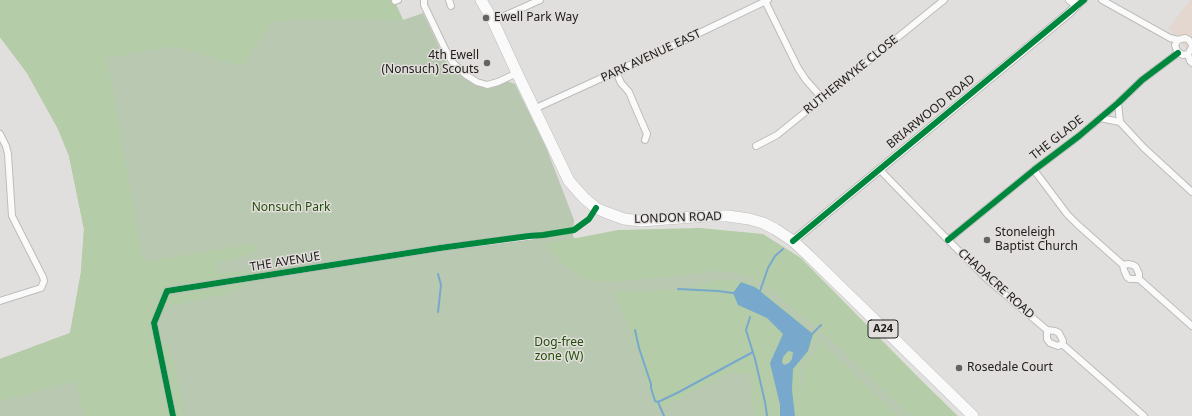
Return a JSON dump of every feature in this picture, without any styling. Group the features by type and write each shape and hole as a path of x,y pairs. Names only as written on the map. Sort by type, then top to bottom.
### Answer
{"highway":[{"name":"LONDON ROAD","path":"481,0 493,21 569,181 584,198 596,208 624,219 641,221 706,216 728,216 763,223 775,229 793,241 973,416"}],"street":[{"path":"424,0 427,12 447,53 453,63 466,75 477,82 488,85 517,73"},
{"path":"493,21 540,0"},
{"name":"RUTHERWYKE CLOSE","path":"756,146 777,135 944,0"},
{"path":"1070,0 1080,3"},
{"path":"1102,0 1170,38 1178,40 1185,38 1192,44 1188,54 1192,63"},
{"path":"766,1 798,68 806,80 822,98"},
{"name":"PARK AVENUE EAST","path":"534,109 687,40 766,1"},
{"name":"BRIARWOOD ROAD","path":"793,241 1080,3"},
{"path":"1178,40 1175,45 1178,53 1183,55 1188,54"},
{"name":"THE GLADE","path":"948,240 1034,170 1079,136 1118,103 1142,80 1178,53"},
{"path":"616,72 621,83 629,92 638,111 647,134 645,140"},
{"path":"1118,103 1120,122"},
{"path":"1100,118 1120,122 1144,148 1192,192"},
{"path":"0,134 8,154 12,216 44,281 41,288 0,302"},
{"name":"CHADACRE ROAD","path":"879,169 988,280 1047,330 1059,333 1063,340 1062,344 1144,416"},
{"path":"1034,170 1067,214 1123,265 1127,277 1130,279 1139,279 1192,326"},
{"name":"THE AVENUE","path":"173,416 154,323 168,291 440,248 534,236"},
{"path":"1123,265 1128,264 1136,267 1139,274 1139,279"},
{"name":"CHADACRE ROAD","path":"1047,330 1047,339 1050,343 1058,346 1062,344"}],"shaded area":[{"path":"1190,0 1192,0 1192,55 1168,29"}],"green space":[{"name":"Nonsuch Park","path":"0,0 394,0 403,20 423,13 447,63 467,80 491,88 507,81 515,84 546,147 574,220 573,237 582,242 700,228 952,416 0,416 0,359 70,333 81,272 84,229 69,156 58,129 27,73 0,37"},
{"path":"0,0 394,0 403,20 298,19 273,22 241,66 176,46 105,58 109,68 143,262 251,244 258,252 216,263 216,273 262,271 262,279 226,294 160,308 153,334 170,347 185,416 84,416 76,381 0,401 0,359 70,333 81,272 84,229 69,156 58,129 27,73 0,37"},
{"path":"700,228 763,234 801,258 958,416 911,416 837,345 758,279 719,270 669,277 605,282 582,278 562,263 545,244 618,230"},
{"path":"716,280 752,282 818,336 799,369 803,414 802,369 820,341 898,416 754,416 750,374 731,372 656,411 634,340 613,291 648,292 692,287"}],"water":[{"path":"741,282 755,287 813,334 808,351 793,369 792,390 795,416 780,416 780,405 770,363 783,334 767,318 738,305 733,293","holes":["788,351 793,352 792,359 789,363 784,365 782,362 783,357"]}],"waterway":[{"path":"760,291 768,268 775,256 783,249"},
{"path":"438,274 441,285 438,312"},
{"path":"678,289 733,293"},
{"path":"750,317 746,330 755,359 767,416"},
{"path":"812,334 821,325"},
{"path":"635,330 655,401 658,402 753,352"},
{"path":"658,402 664,416"}],"cycle path":[{"path":"793,241 1084,0"},
{"path":"948,240 1034,170 1079,136 1118,103 1142,80 1178,53"},
{"path":"173,416 154,323 167,291 440,248 574,230 589,219 596,208"}],"place":[{"name":"Ewell Park Way","path":"486,18"},
{"name":"4th Ewell (Nonsuch) Scouts","path":"487,63"},
{"name":"Stoneleigh Baptist Church","path":"987,240"},
{"name":"Rosedale Court","path":"959,368"}],"park label":[{"name":"Dog-free zone (W)","path":"559,350"}]}
